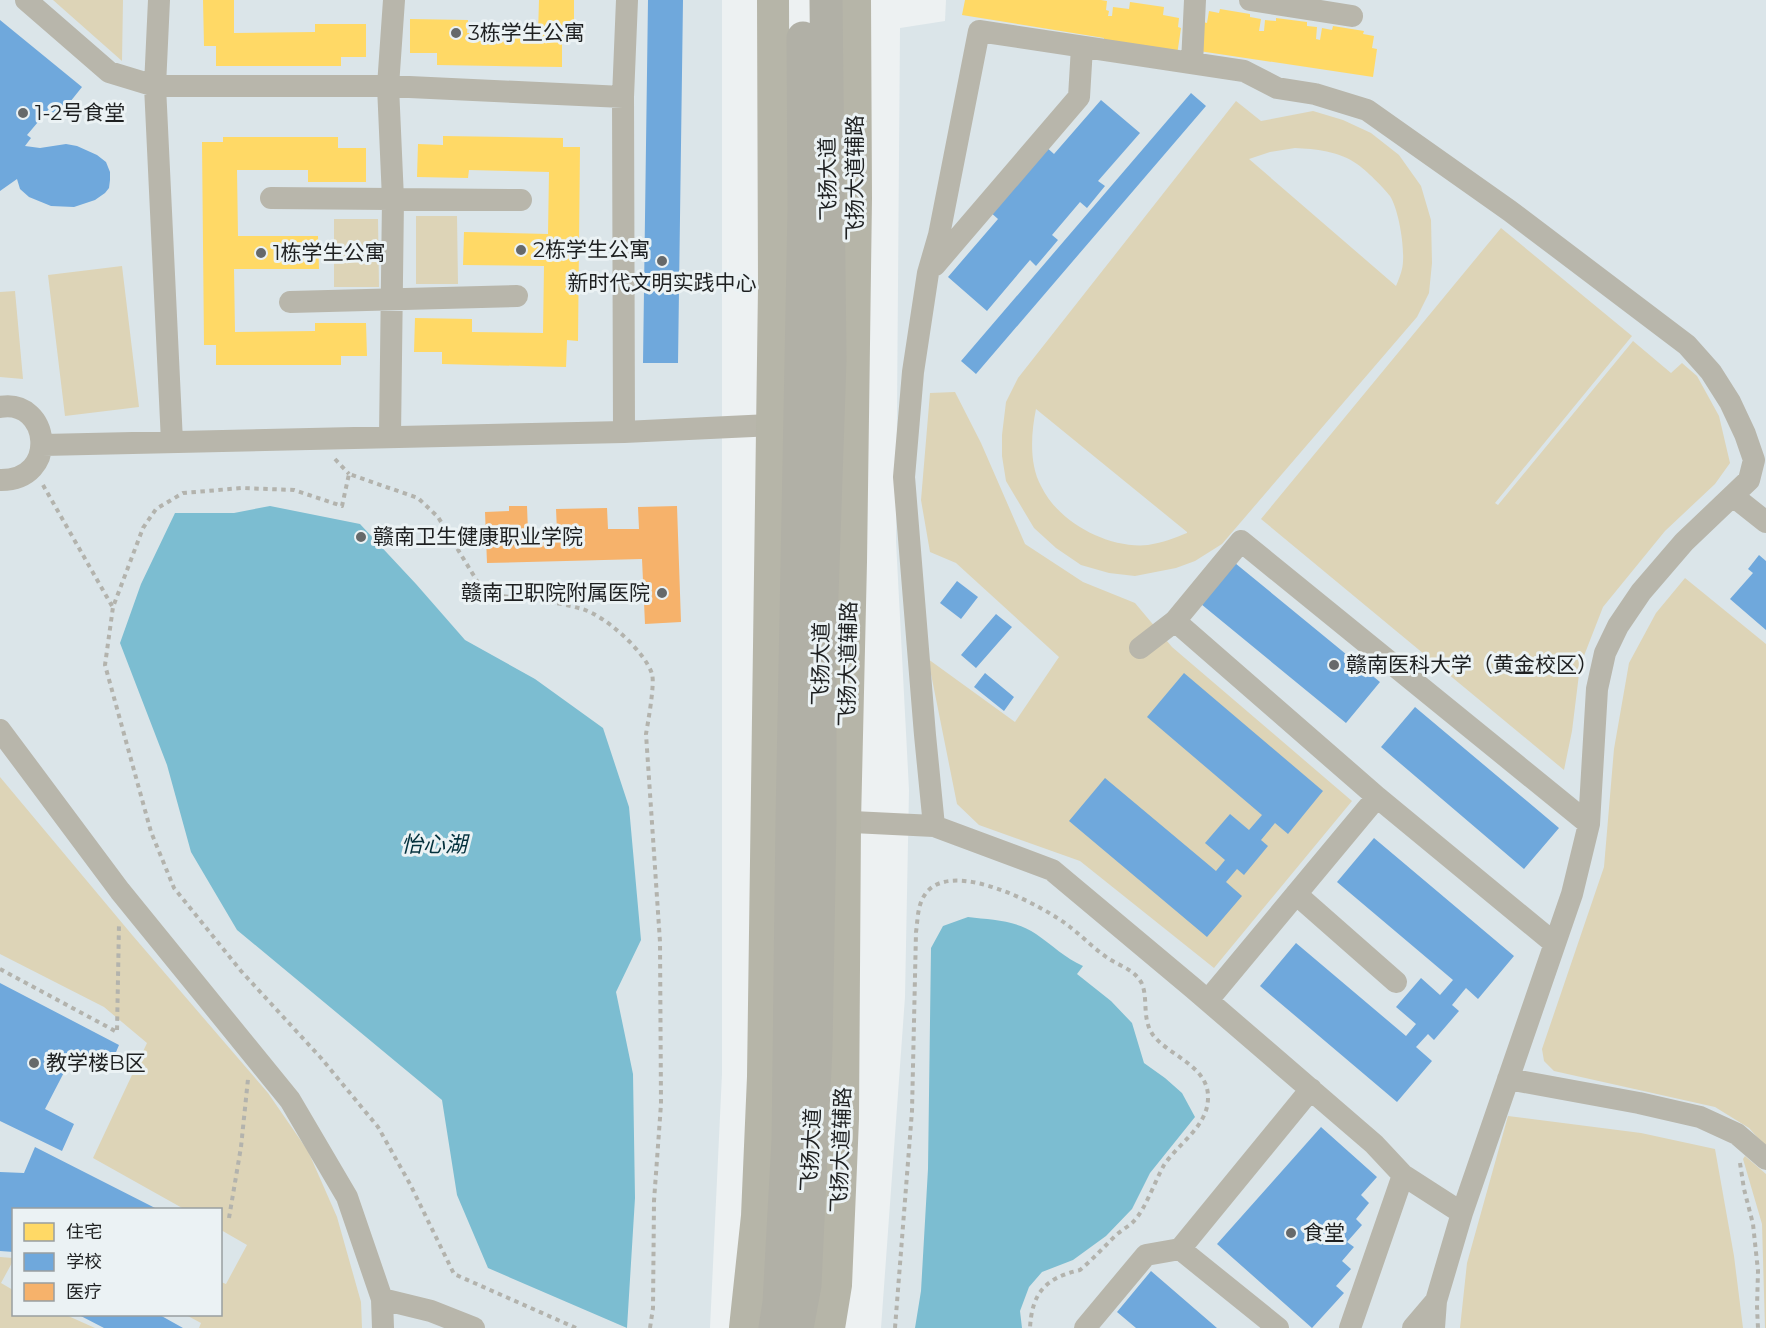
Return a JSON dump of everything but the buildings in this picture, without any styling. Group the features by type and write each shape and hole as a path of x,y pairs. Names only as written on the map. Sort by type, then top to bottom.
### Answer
{"main road":[{"name":"飞扬大道","path":"784,1320 789,989 819,821 796,595 804,209 803,0"},
{"name":"飞扬大道","path":"784,1320 804,1285 816,1047 820,654 830,360 826,0"}],"street":[{"path":"26,0 109,72 155,86 388,86 623,97"},
{"path":"159,0 155,86 172,442"},
{"path":"390,437 393,199 388,86 394,0"},
{"path":"624,432 623,97 627,0"},
{"path":"745,1328 757,1216 763,1077 774,288 772,0"},
{"name":"飞扬大道辅路","path":"829,1328 836,1285 843,1119 819,821 851,562 856,198 855,0"},
{"path":"1191,63 1195,0"},
{"path":"1250,0 1352,16"},
{"path":"934,826 904,477 913,372 928,273 939,235 979,31 1244,71 1277,88 1315,94 1367,110 1510,211 1687,345 1711,372 1730,402 1745,434 1760,456 1749,480 1684,542 1641,592 1618,626 1605,653 1597,689 1589,824 1572,894 1462,1213 1436,1301 1434,1328"},
{"path":"928,273 1078,97 1082,47"},
{"path":"272,198 521,200"},
{"path":"774,288 804,209"},
{"path":"290,302 517,296"},
{"path":"830,360 852,421"},
{"path":"0,407 16,407 26,412 41,432 43,445 40,457 33,468 23,476 11,480 0,480"},
{"path":"43,445 624,432 772,425"},
{"path":"1733,496 1766,522"},
{"path":"770,511 796,595"},
{"path":"1140,648 1175,621 1241,541 1589,824"},
{"path":"820,654 851,562"},
{"path":"1175,621 1377,797 1554,943"},
{"path":"0,730 120,891 290,1100 347,1197 382,1299 383,1328"},
{"path":"1208,1000 1377,797"},
{"path":"819,821 934,826 1052,870 1311,1089 1374,1144 1403,1175 1462,1213"},
{"path":"1296,894 1396,982"},
{"path":"763,1077 789,989"},
{"path":"816,1047 843,1119"},
{"path":"1508,1079 1639,1103 1700,1117 1737,1134 1766,1159"},
{"path":"1085,1328 1146,1255 1180,1249 1311,1089"},
{"path":"1350,1328 1403,1175"},
{"path":"757,1216 784,1320"},
{"path":"1180,1249 1278,1328"},
{"path":"382,1299 430,1320 474,1328"},
{"path":"1413,1328 1436,1301"}],"path":[{"path":"33,468 113,607"},
{"path":"576,1328 454,1274 411,1184 378,1127 321,1058 242,971 174,888 151,832 105,665 113,607 143,528 156,509 183,493 242,488 294,490 342,506 349,474 418,498 438,517 485,594 584,610 611,626 636,647 652,675 646,734 660,942 661,1104 654,1201 653,1308 650,1328"},
{"path":"895,1328 912,1111 916,932 919,906 927,891 944,882 961,880 994,887 1033,902 1070,926 1107,958 1131,972 1141,982 1145,1010 1153,1035 1186,1061 1204,1079 1208,1097 1204,1114 1195,1129 1166,1163 1135,1220 1080,1269 1068,1272 1050,1282 1036,1297 1031,1312 1030,1328"},
{"path":"0,969 117,1032 120,891"},
{"path":"229,1218 241,1148 250,1051"},
{"path":"1737,1134 1742,1179 1753,1224 1758,1271 1758,1328"},
{"path":"1758,1271 1766,1273"}],"shaded area":[{"name":"赣南卫生健康职业学院","path":"0,0 722,0 722,1074 710,1328 0,1328"},
{"path":"53,0 123,0 122,61"},
{"name":"赣南医科大学（黄金校区）","path":"946,0 1766,0 1766,1328 881,1328 905,997 909,790 896,541 900,28 945,21"},
{"path":"1236,101 1261,121 1313,111 1343,120 1371,133 1399,155 1421,186 1431,220 1432,263 1429,293 1417,317 1222,544 1195,561 1176,568 1135,576 1109,573 1081,565 1056,548 1034,528 1006,481 1002,456 1006,402 1018,378","holes":["1295,148 1343,156 1370,174 1390,196 1399,221 1403,252 1402,269 1396,286 1249,159 1270,152","1036,409 1187,532 1187,533 1153,544 1133,545 1101,538 1072,522 1049,499 1034,468 1032,448"]},
{"path":"416,216 457,216 458,284 416,284"},
{"path":"334,219 378,219 379,287 334,287"},
{"path":"1501,228 1632,336 1495,503 1498,505 1633,341 1671,373 1682,363 1697,376 1719,416 1730,463 1715,484 1665,531 1603,607 1580,666 1572,731 1564,770 1261,519"},
{"path":"122,266 139,407 65,416 48,275"},
{"path":"15,291 23,379 0,377 0,292"},
{"path":"955,392 981,443 1025,544 1083,582 1135,603 1172,647 1352,801 1214,968 1080,861 979,825 957,804 928,659 1015,722 1059,657 956,563 930,552 921,500 930,393"},
{"path":"1685,578 1766,644 1766,1147 1749,1128 1715,1107 1554,1071 1544,1061 1542,1049 1604,867 1614,749 1629,663 1656,613"},
{"path":"0,777 268,1093 308,1151 337,1217 361,1302 362,1328 199,1328 201,1323 188,1316 222,1316 222,1282 226,1284 247,1245 222,1231 222,1208 182,1208 93,1158 147,1043 104,1007 0,954"},
{"path":"1508,1116 1641,1133 1715,1149 1734,1256 1743,1328 1460,1328 1467,1263"},
{"path":"1745,1156 1766,1174 1766,1328 1762,1224 1743,1159"},
{"path":"0,1257 12,1258 12,1263 1,1283 12,1289 12,1316 68,1316 95,1328 0,1328"}],"water":[{"name":"怡心湖","path":"270,506 360,524 465,640 535,679 603,728 629,807 641,940 616,992 633,1074 635,1198 627,1328 488,1268 457,1195 442,1100 237,930 191,852 167,765 120,643 141,584 175,513 234,513"},
{"path":"968,917 1004,921 1028,929 1083,966 1077,974 1111,1001 1132,1023 1144,1063 1182,1093 1195,1117 1150,1173 1132,1209 1106,1236 1073,1260 1042,1272 1029,1287 1020,1311 1022,1328 915,1328 921,1291 928,1169 931,948 943,926"}],"place":[{"name":"3栋学生公寓","path":"456,33"},
{"name":"1-2号食堂","path":"23,113"},
{"name":"2栋学生公寓","path":"521,250"},
{"name":"1栋学生公寓","path":"261,253"},
{"name":"新时代文明实践中心","path":"662,261"},
{"name":"赣南卫生健康职业学院","path":"361,537"},
{"name":"赣南卫职院附属医院","path":"662,593"},
{"name":"赣南医科大学（黄金校区）","path":"1334,665"},
{"name":"教学楼B区","path":"34,1063"},
{"name":"食堂","path":"1291,1233"}]}
